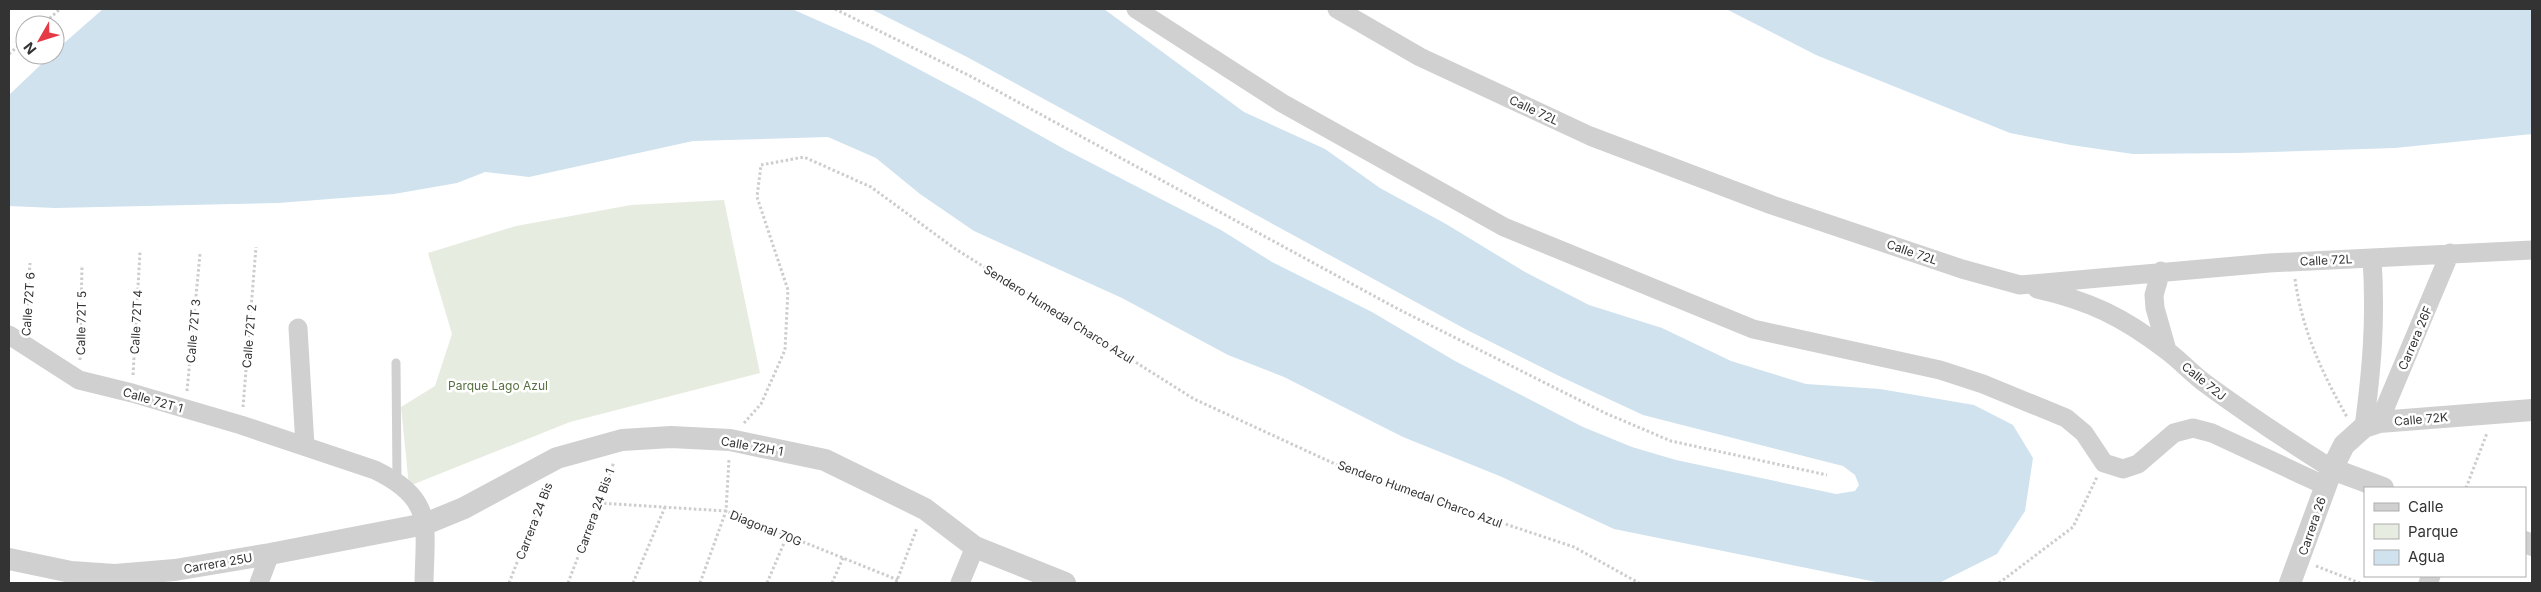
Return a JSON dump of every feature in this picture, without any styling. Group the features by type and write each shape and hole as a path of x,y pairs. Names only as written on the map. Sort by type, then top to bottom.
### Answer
{"street":[{"path":"1136,9 1282,103 1504,227 1753,329 1940,370 1983,384 2066,418 2084,433 2104,463 2123,470 2138,464 2174,433 2193,428 2212,433 2329,478 2344,444 2366,427 2374,352 2375,305 2372,258"},
{"name":"Calle 72L","path":"1337,9 1420,57 1590,136 1772,205 1962,269 2020,285 2161,271 2450,253 2532,250"},
{"name":"Carrera 26F","path":"2366,427 2450,253"},
{"path":"2161,271 2154,295 2155,308 2166,350"},
{"name":"Calle 72J","path":"2020,285 2076,298 2120,318 2166,350 2203,382 2329,478 2378,487"},
{"path":"298,328 305,446"},
{"name":"Calle 72T 1","path":"9,335 79,380 132,393 241,425 375,470 396,481 410,492 415,498 425,524"},
{"name":"Calle 72K","path":"2366,427 2532,410"},
{"name":"Calle 72H 1","path":"425,524 464,508 557,458 622,440 671,437 730,440 825,460 925,509 974,547 1065,583"},
{"name":"Carrera 26","path":"2290,583 2329,478"},
{"path":"424,583 425,524"},
{"name":"Carrera 25U","path":"9,559 71,572 172,577 270,554 425,524"},
{"path":"960,583 974,547"},
{"path":"260,583 270,554"}],"lane":[{"path":"396,362 396,481"}],"path":[{"path":"835,9 972,77 1398,309 1605,413 1671,440 1827,475"},
{"name":"Sendero Humedal Charco Azul","path":"730,440 761,404 785,350 788,290 757,197 761,165 804,157 871,187 954,248 1194,399 1359,475 1574,547 1640,583"},
{"name":"Calle 72T 2","path":"241,425 256,247"},
{"name":"Calle 72T 4","path":"132,393 140,252"},
{"name":"Calle 72T 3","path":"186,409 200,254"},
{"path":"2293,262 2306,332 2324,376 2366,427"},
{"name":"Calle 72T 6","path":"25,345 30,263"},
{"name":"Calle 72T 5","path":"79,380 82,266"},
{"path":"2466,487 2495,413"},
{"name":"Carrera 24 Bis 1","path":"568,583 622,440"},
{"path":"700,583 726,512 730,440"},
{"name":"Carrera 24 Bis","path":"509,583 557,458"},
{"path":"1999,583 2073,527 2104,463"},
{"name":"Diagonal 70G","path":"598,503 726,512 897,582"},
{"path":"633,583 665,507"},
{"path":"897,582 925,509"},
{"path":"767,583 787,536"},
{"path":"832,583 842,558"},
{"path":"2300,560 2360,583"}],"green space":[{"name":"Parque Lago Azul","path":"724,200 760,373 570,422 409,486 401,407 435,386 452,334 428,253 516,226 631,205"}],"water":[{"path":"103,9 792,9 871,44 1066,150 1221,230 1272,262 1372,312 1455,361 1583,427 1632,447 1676,460 1836,494 1855,491 1859,485 1855,475 1843,466 1643,415 1557,375 1467,330 967,57 871,9 1104,9 1244,112 1325,149 1380,188 1446,224 1525,272 1589,305 1662,328 1731,361 1806,384 1880,389 1974,405 2013,425 2033,458 2025,511 1997,554 1941,582 1881,583 1614,529 1502,477 1403,437 1284,377 1228,355 1122,298 974,231 920,194 876,158 828,137 693,141 529,177 485,172 457,183 394,194 278,203 55,208 9,206 9,95 40,65 65,65 65,42"},
{"path":"1726,9 2532,9 2532,134 2395,148 2237,153 2133,154 2071,145 2010,133 1816,55"}]}
